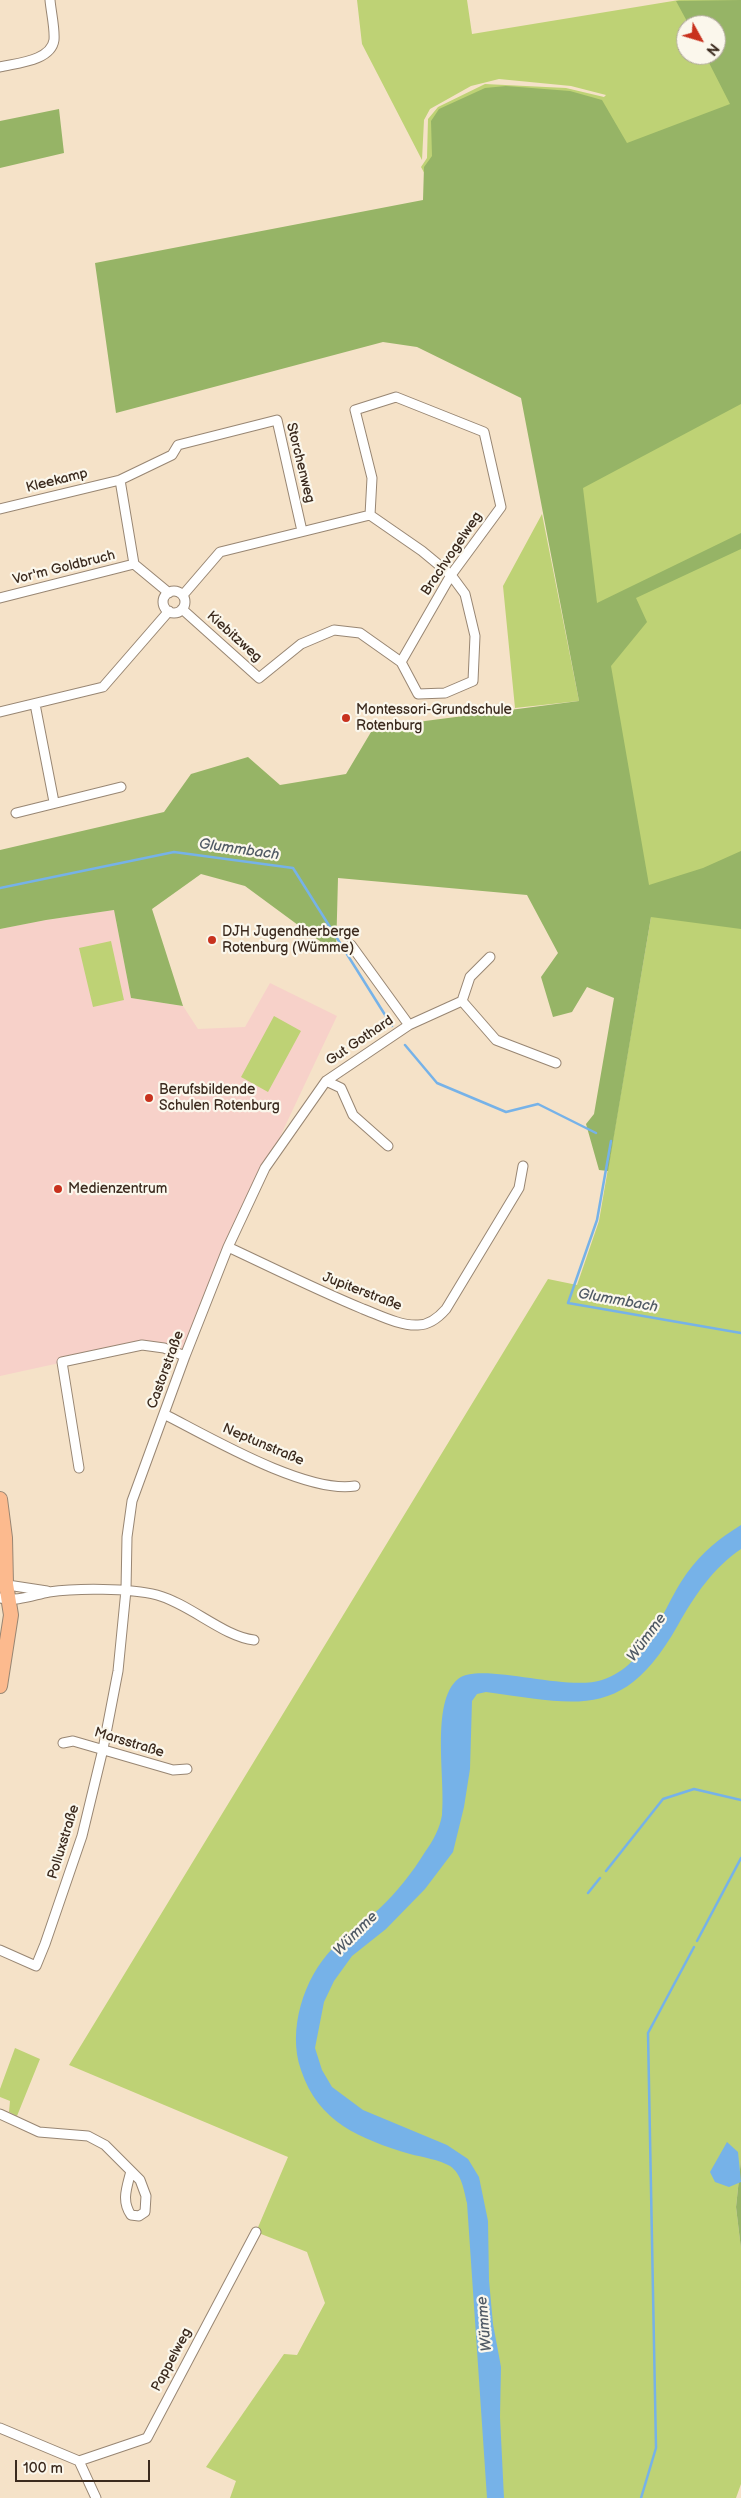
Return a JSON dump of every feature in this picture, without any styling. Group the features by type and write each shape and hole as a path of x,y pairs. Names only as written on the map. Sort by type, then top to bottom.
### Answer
{"main road":[{"path":"0,1499 4,1598 11,1615 0,1686"},
{"path":"0,1613 4,1598"},
{"path":"0,1619 5,1653"}],"street":[{"path":"0,67 34,59 46,52 54,41 50,0"},
{"name":"Brachvogelweg","path":"370,515 372,478 355,410 396,397 484,432 501,508 451,575 401,662"},
{"name":"Storchenweg","path":"120,480 172,455 178,445 277,420 302,532"},
{"path":"120,480 134,564 169,593 178,592 182,595 185,602 182,610 176,613 168,611 164,603 169,593"},
{"name":"Kleekamp","path":"0,510 120,480"},
{"path":"182,595 220,552 370,515 422,551 451,575"},
{"name":"Vor'm Goldbruch","path":"0,598 134,564"},
{"name":"Kiebitzweg","path":"182,610 259,678 301,644 334,630 360,633 401,662 418,694 445,693 473,681 475,636 465,594 451,575"},
{"path":"0,712 102,687 168,611"},
{"path":"35,704 54,802"},
{"path":"16,813 54,802 121,787"},
{"name":"Gut Gothard","path":"351,945 409,1025"},
{"path":"490,957 470,977 462,1001 496,1040 556,1063"},
{"name":"Gut Gothard","path":"265,1168 326,1081 409,1025 462,1001"},
{"name":"Gut Gothard","path":"326,1081 342,1088 353,1116 388,1146"},
{"name":"Jupiterstraße","path":"228,1247 324,1293 382,1316 412,1325 422,1325 437,1318 446,1308 519,1188 523,1166"},
{"name":"Castorstraße","path":"126,1590 128,1520 132,1501 185,1356 228,1247 265,1168"},
{"path":"79,1468 62,1362 142,1345 158,1346 185,1356"},
{"name":"Neptunstraße","path":"164,1414 292,1474 332,1487 355,1486"},
{"path":"3,1584 50,1592"},
{"path":"4,1598 50,1592 126,1590 157,1595 180,1604 240,1638 254,1640"},
{"name":"Polluxstraße","path":"0,1950 36,1966 45,1944 82,1836 104,1749 114,1684 113,1670 118,1656 126,1590"},
{"name":"Marsstraße","path":"63,1743 73,1741 173,1770 187,1769"},
{"path":"0,2114 39,2132 88,2136 105,2145 131,2171"},
{"name":"Pappelweg","path":"79,2461 147,2438 256,2232"},
{"path":"1,2431 79,2461 96,2498"}],"shaded area":[{"name":"Berufsbildende Schulen Rotenburg","path":"114,910 131,998 183,1006 198,1029 245,1027 270,983 337,1016 228,1247 185,1356 142,1345 0,1376 0,929"}],"green space":[{"path":"357,0 467,0 472,34 679,0 741,0 741,2160 736,2207 741,2249 741,2484 736,2498 230,2498 236,2481 206,2467 284,2354 297,2355 325,2303 307,2252 256,2232 288,2157 69,2065 548,1279 577,1285 599,1221 651,917 559,421 421,167 427,158 428,119 438,107 485,84 566,88 604,97 606,95 571,86 499,79 471,86 430,109 424,120 422,160 362,44"},
{"path":"741,0 741,404 583,488 597,603 741,533 741,549 636,598 647,622 611,666 649,885 703,868 741,851 741,929 651,917 608,1171 599,1170 586,1124 594,1114 614,998 587,987 572,1012 553,1017 541,977 558,953 527,895 338,878 336,953 245,886 201,874 152,909 183,1006 131,998 114,910 0,929 0,850 164,812 191,774 248,757 280,785 346,774 371,732 425,721 579,701 521,398 417,347 383,342 116,413 95,263 423,200 424,167 432,156 431,121 439,109 485,88 506,86 570,91 602,100 627,143 730,104 710,65 726,65 726,15 684,15 676,1"},
{"path":"59,109 64,153 0,168 0,121"},
{"path":"542,514 579,701 515,708 503,586"},
{"path":"111,941 124,1000 93,1007 79,948"},
{"path":"274,1016 301,1031 268,1092 241,1077"},
{"path":"15,2048 40,2059 17,2116 9,2112 10,2101 0,2097 0,2089"},
{"path":"741,2160 741,2249 736,2207"}],"water":[{"name":"Wümme","path":"741,1525 741,1549 722,1564 705,1583 658,1656 639,1677 619,1691 597,1699 574,1702 486,1692 477,1694 472,1701 470,1769 464,1807 453,1852 425,1889 386,1929 352,1956 334,1981 324,2002 315,2048 322,2070 332,2087 363,2110 447,2145 468,2159 479,2177 488,2221 489,2280 493,2324 501,2367 500,2417 504,2498 487,2498 467,2203 462,2183 457,2173 450,2166 436,2160 374,2142 358,2135 343,2126 318,2103 301,2070 297,2055 297,2022 301,2005 306,1989 322,1961 337,1943 392,1896 415,1867 436,1834 440,1825 443,1800 441,1742 444,1705 449,1690 458,1679 469,1674 485,1673 586,1683 602,1680 618,1673 643,1649 678,1587 693,1565 712,1546"},
{"path":"727,2142 738,2152 741,2182 729,2187 715,2182 710,2172"}],"waterway":[{"name":"Glummbach","path":"0,888 174,852 293,868 392,1026"},
{"name":"Glummbach","path":"405,1045 437,1083 506,1112 538,1104 596,1133"},
{"name":"Glummbach","path":"611,1141 597,1220 568,1303 741,1333"},
{"path":"606,1871 663,1799 694,1789 741,1800"},
{"path":"697,1941 741,1858"},
{"path":"588,1893 600,1878"},
{"path":"641,2498 656,2448 648,2033 694,1947"}],"place":[{"name":"Montessori-Grundschule Rotenburg","path":"346,718"},
{"name":"DJH Jugendherberge Rotenburg (Wümme)","path":"212,940"},
{"name":"Berufsbildende Schulen Rotenburg","path":"149,1098"},
{"name":"Medienzentrum","path":"58,1189"}]}
